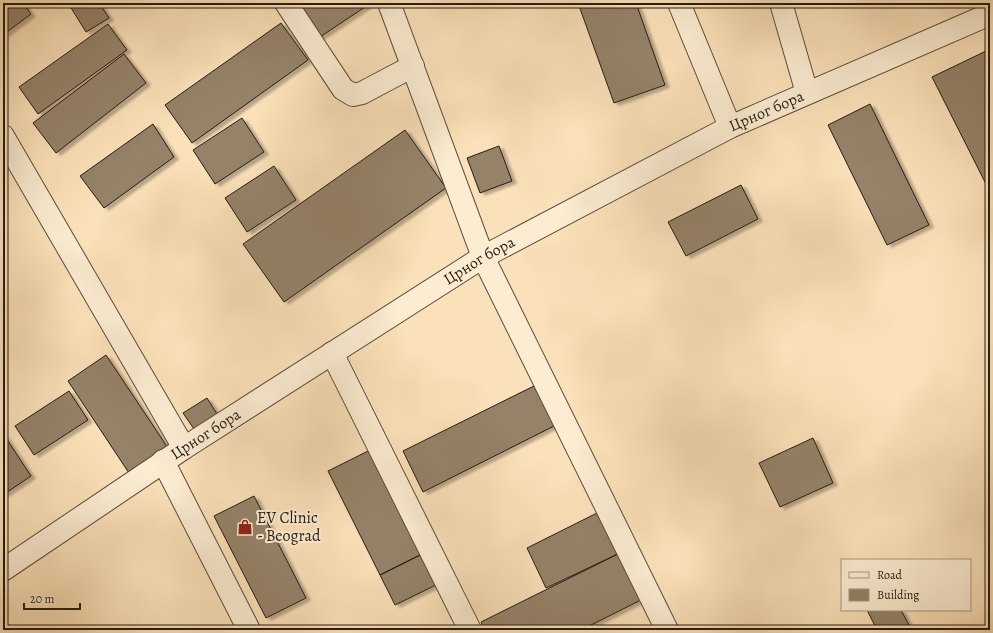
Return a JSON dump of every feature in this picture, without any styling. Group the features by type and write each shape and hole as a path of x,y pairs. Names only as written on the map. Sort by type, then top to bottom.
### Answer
{"lane":[{"path":"286,3 343,89 353,95 362,93 412,66"},
{"path":"389,3 483,257 667,630"},
{"path":"680,3 730,127"},
{"path":"781,3 807,93"},
{"name":"Црног бора","path":"3,570 163,461 483,257 730,127 990,14"},
{"path":"3,136 184,448"},
{"path":"332,353 470,630"},
{"path":"163,461 249,630"}],"building":[{"path":"7,3 23,3 31,14 3,35 3,6"},
{"path":"68,3 99,3 109,18 86,32"},
{"path":"289,3 371,3 317,39"},
{"path":"578,3 636,3 665,85 614,103"},
{"path":"281,23 308,60 192,143 165,105"},
{"path":"108,24 127,50 38,114 19,87"},
{"path":"986,51 990,59 990,192 932,77"},
{"path":"124,54 146,83 56,153 33,123"},
{"path":"870,104 929,225 887,245 828,125"},
{"path":"242,118 264,152 215,184 193,150"},
{"path":"153,124 174,157 104,208 80,176"},
{"path":"405,130 446,188 284,302 243,244"},
{"path":"499,146 512,181 480,193 467,158"},
{"path":"274,166 296,200 247,232 225,198"},
{"path":"741,185 758,219 686,256 668,222"},
{"path":"106,355 168,448 129,473 68,381"},
{"path":"538,384 558,424 423,492 403,451"},
{"path":"69,391 88,420 34,455 15,426"},
{"path":"207,398 217,414 194,429 183,413"},
{"path":"4,435 31,476 3,495 3,436"},
{"path":"813,438 833,483 780,507 759,463"},
{"path":"372,449 424,553 380,575 328,471"},
{"path":"254,496 306,598 266,618 214,516"},
{"path":"601,511 622,552 546,588 527,548"},
{"path":"622,552 645,598 581,630 485,630 481,622"},
{"path":"424,553 440,583 395,605 380,575"},
{"path":"868,611 902,611 909,625 899,630 877,630"}],"place":[{"name":"EV Clinic - Beograd","path":"245,527"}]}
